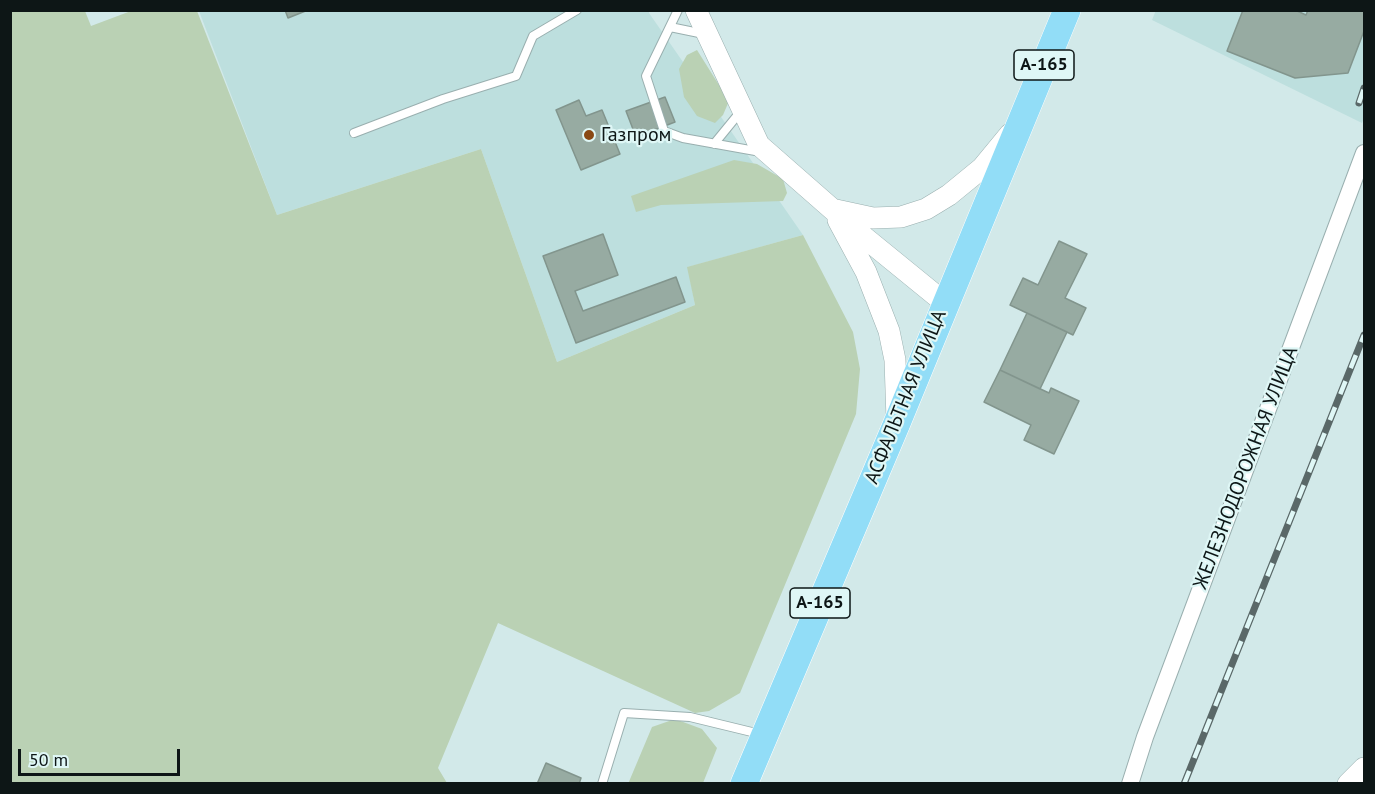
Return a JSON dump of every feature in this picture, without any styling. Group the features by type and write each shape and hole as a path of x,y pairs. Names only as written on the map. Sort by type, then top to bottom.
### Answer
{"main road":[{"name":"АСФАЛЬТНАЯ УЛИЦА","path":"744,783 897,423 1067,10"}],"street":[{"path":"696,10 759,145 945,303"},
{"path":"832,209 873,218 901,217 926,209 949,195 982,168 1022,120"},
{"name":"ЖЕЛЕЗНОДОРОЖНАЯ УЛИЦА","path":"1130,783 1145,736 1365,153"},
{"path":"832,209 866,272 889,332 895,360 897,423"},
{"path":"1348,783 1365,768"}],"lane":[{"path":"354,133 443,99 516,76 533,36 577,10"},
{"path":"678,10 646,76 664,131 683,138 768,154"},
{"path":"670,27 707,34"},
{"path":"714,144 742,110"},
{"path":"602,783 624,713 690,717 764,735"}],"shaded area":[{"path":"1156,10 1364,11 1364,118 1362,123 1152,20"},
{"path":"199,11 649,11 803,235 688,267 695,305 557,362 481,149 277,215"}],"green space":[{"path":"10,11 85,11 91,26 131,11 197,11 277,215 481,149 557,362 695,305 687,267 803,235 853,332 860,369 856,414 740,693 709,711 695,713 498,623 438,768 447,783 11,783"},
{"path":"697,50 729,101 723,115 715,123 697,116 684,97 679,69 687,55"},
{"path":"734,160 757,164 783,179 787,193 783,201 661,205 636,212 631,196"},
{"path":"675,719 702,729 717,748 703,783 628,784 652,727"}],"building":[{"path":"285,10 308,10 288,18"},
{"path":"1243,10 1295,10 1306,15 1308,10 1364,10 1364,31 1348,73 1295,78 1227,51"},
{"path":"665,97 675,122 636,137 626,111"},
{"name":"Газпром","path":"579,100 586,116 602,110 620,154 581,170 556,110"},
{"path":"603,234 618,275 575,291 583,311 676,277 685,302 576,343 543,256"},
{"path":"1059,241 1087,254 1065,298 1086,308 1073,335 1010,305 1023,278 1038,285"},
{"path":"1027,313 1067,332 1040,389 1000,370"},
{"path":"1000,370 1049,393 1051,388 1079,401 1054,454 1024,440 1031,425 984,402"},
{"path":"546,763 581,778 579,784 537,784"}],"railway":[{"path":"1359,103 1364,88"},
{"path":"1184,784 1364,335"}],"place":[{"name":"Газпром","path":"589,135"}]}
